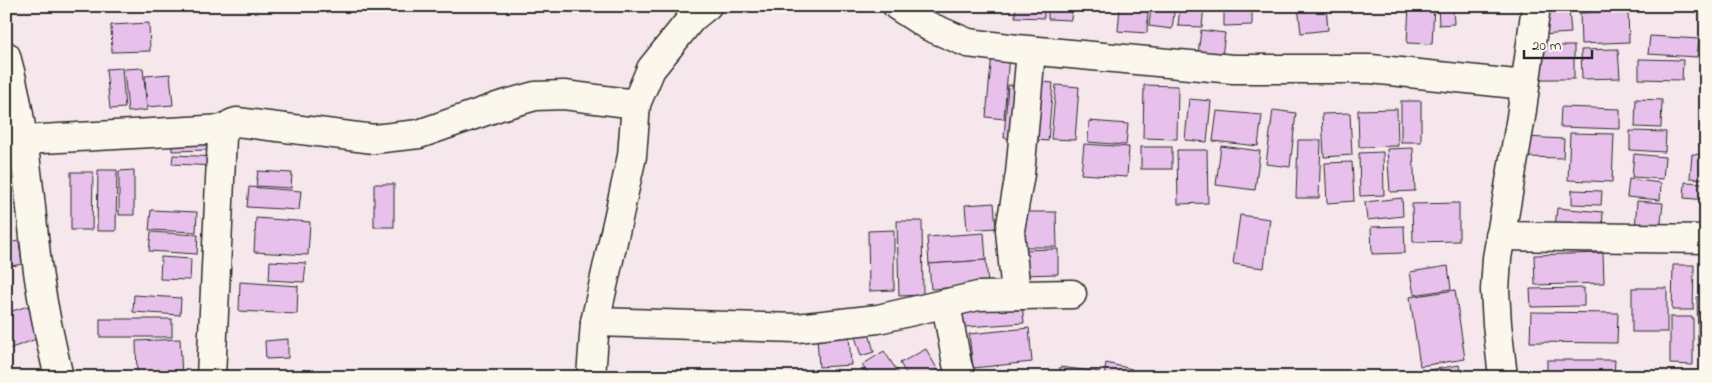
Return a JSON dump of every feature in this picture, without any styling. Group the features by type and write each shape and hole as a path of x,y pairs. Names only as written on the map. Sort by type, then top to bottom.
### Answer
{"street":[{"path":"591,377 595,322 632,156 636,104 651,69 692,18 707,6"},
{"path":"897,6 928,26 968,43 1233,69 1371,69 1525,86"},
{"path":"1503,377 1495,290 1500,236 1521,117 1536,6"},
{"path":"1016,295 1010,230 1020,174 1031,50"},
{"path":"6,56 23,140 38,266 49,337 59,377"},
{"path":"211,377 222,137 225,129 231,124 237,122 374,139 419,134 535,96 564,95 636,104"},
{"path":"23,140 225,129"},
{"path":"1500,236 1706,240"},
{"path":"595,322 797,328 878,319 978,296 1072,294"},
{"path":"946,304 961,377"}],"building":[{"path":"1016,6 1044,6 1044,18 1015,17"},
{"path":"1048,6 1072,6 1071,20 1048,19"},
{"path":"1120,6 1148,6 1147,33 1118,31"},
{"path":"1151,6 1175,6 1172,29 1149,26"},
{"path":"1180,6 1204,6 1202,27 1178,26"},
{"path":"1224,6 1252,6 1252,25 1224,26"},
{"path":"1298,6 1326,6 1328,30 1301,33"},
{"path":"1409,6 1434,6 1432,44 1407,43"},
{"path":"1438,6 1453,6 1454,24 1439,25"},
{"path":"1569,10 1571,33 1540,35 1538,12"},
{"path":"1628,11 1629,42 1581,44 1580,13"},
{"path":"149,23 150,51 112,52 111,25"},
{"path":"1201,30 1225,33 1222,57 1198,54"},
{"path":"1650,36 1699,39 1697,57 1648,54"},
{"path":"1541,46 1574,46 1574,79 1541,79"},
{"path":"1618,49 1620,78 1582,79 1581,50"},
{"path":"992,53 1009,54 1004,119 986,117"},
{"path":"1639,59 1683,60 1682,80 1639,79"},
{"path":"122,68 125,108 110,109 106,69"},
{"path":"143,68 147,110 128,112 124,69"},
{"path":"170,74 173,105 147,107 145,76"},
{"path":"1031,81 1053,83 1048,141 1026,139"},
{"path":"1008,85 1027,86 1023,140 1004,138"},
{"path":"1056,85 1079,87 1075,140 1051,139"},
{"path":"1144,85 1178,86 1177,139 1143,138"},
{"path":"1189,99 1211,101 1207,142 1185,140"},
{"path":"1636,99 1662,100 1661,128 1635,127"},
{"path":"1401,101 1421,101 1421,142 1401,142"},
{"path":"1561,107 1620,109 1620,129 1560,127"},
{"path":"1397,109 1398,146 1359,147 1358,110"},
{"path":"1273,110 1296,113 1290,167 1266,164"},
{"path":"1217,111 1262,115 1258,146 1213,141"},
{"path":"1350,113 1352,155 1324,157 1322,114"},
{"path":"1089,121 1128,124 1126,145 1088,142"},
{"path":"1630,131 1666,132 1665,152 1630,150"},
{"path":"1570,133 1614,134 1612,182 1568,180"},
{"path":"172,134 207,134 207,150 172,151"},
{"path":"1526,137 1564,139 1563,158 1525,157"},
{"path":"1298,140 1321,140 1319,198 1296,198"},
{"path":"1084,144 1129,147 1127,177 1081,174"},
{"path":"1221,146 1260,151 1255,190 1216,185"},
{"path":"1141,147 1172,147 1172,169 1141,169"},
{"path":"1413,148 1415,191 1390,192 1387,149"},
{"path":"1177,150 1207,150 1208,203 1178,204"},
{"path":"1383,152 1384,195 1360,196 1359,153"},
{"path":"1634,154 1665,157 1663,179 1632,177"},
{"path":"1692,154 1706,155 1706,179 1690,178"},
{"path":"173,155 219,157 218,166 172,164"},
{"path":"1352,162 1354,201 1327,203 1325,163"},
{"path":"98,170 117,170 116,231 97,231"},
{"path":"134,170 134,215 119,215 119,171"},
{"path":"258,171 292,173 291,188 256,186"},
{"path":"71,172 93,172 92,230 71,230"},
{"path":"1629,179 1661,183 1660,200 1627,197"},
{"path":"1685,182 1706,183 1706,200 1684,198"},
{"path":"374,184 394,184 394,227 374,227"},
{"path":"249,187 301,191 299,210 247,207"},
{"path":"1572,190 1602,191 1601,205 1572,204"},
{"path":"1402,198 1403,216 1367,220 1365,202"},
{"path":"1637,201 1663,203 1660,232 1635,230"},
{"path":"994,203 996,228 967,230 965,205"},
{"path":"1459,203 1459,241 1413,242 1412,204"},
{"path":"1557,208 1603,212 1602,232 1555,228"},
{"path":"151,210 197,212 196,232 149,230"},
{"path":"1015,212 1056,212 1057,247 1015,247"},
{"path":"1240,215 1270,219 1264,268 1233,264"},
{"path":"256,218 310,222 308,255 254,252"},
{"path":"897,221 922,221 923,295 899,296"},
{"path":"1404,226 1405,253 1372,254 1371,227"},
{"path":"894,230 894,290 869,291 868,231"},
{"path":"151,232 198,235 197,254 149,251"},
{"path":"984,233 986,260 929,264 927,237"},
{"path":"19,241 22,264 6,267 6,243"},
{"path":"1058,249 1058,274 1020,275 1020,250"},
{"path":"1603,253 1604,283 1535,285 1534,255"},
{"path":"161,257 191,259 190,280 160,279"},
{"path":"986,260 988,285 931,289 929,264"},
{"path":"270,261 306,263 304,282 269,280"},
{"path":"1673,265 1694,265 1693,310 1672,310"},
{"path":"1448,266 1451,289 1414,295 1410,272"},
{"path":"240,282 298,286 297,314 239,311"},
{"path":"1584,288 1584,306 1531,307 1530,289"},
{"path":"1632,288 1667,288 1667,332 1632,332"},
{"path":"1455,290 1465,359 1420,366 1410,297"},
{"path":"134,295 181,298 180,315 133,312"},
{"path":"1706,296 1706,345 1698,346 1697,297"},
{"path":"1022,303 1024,323 951,328 950,309"},
{"path":"28,306 39,338 6,350 6,313"},
{"path":"1531,312 1618,313 1617,343 1530,342"},
{"path":"1670,317 1693,317 1693,365 1670,364"},
{"path":"100,319 172,319 172,337 100,337"},
{"path":"1029,328 1032,362 973,368 969,334"},
{"path":"868,329 874,352 861,356 854,333"},
{"path":"849,335 851,365 819,367 817,337"},
{"path":"180,339 182,377 137,377 136,341"},
{"path":"288,339 288,358 266,359 265,341"},
{"path":"926,349 940,374 935,377 908,377 900,363"},
{"path":"884,351 901,377 870,377 862,365"},
{"path":"1547,360 1615,360 1614,377 1547,377"},
{"path":"1106,363 1132,369 1131,377 1104,377"},
{"path":"1459,365 1461,377 1401,377 1401,375"},
{"path":"1060,367 1099,372 1098,377 1058,377"},
{"path":"289,372 289,377 265,377 265,374"}]}
